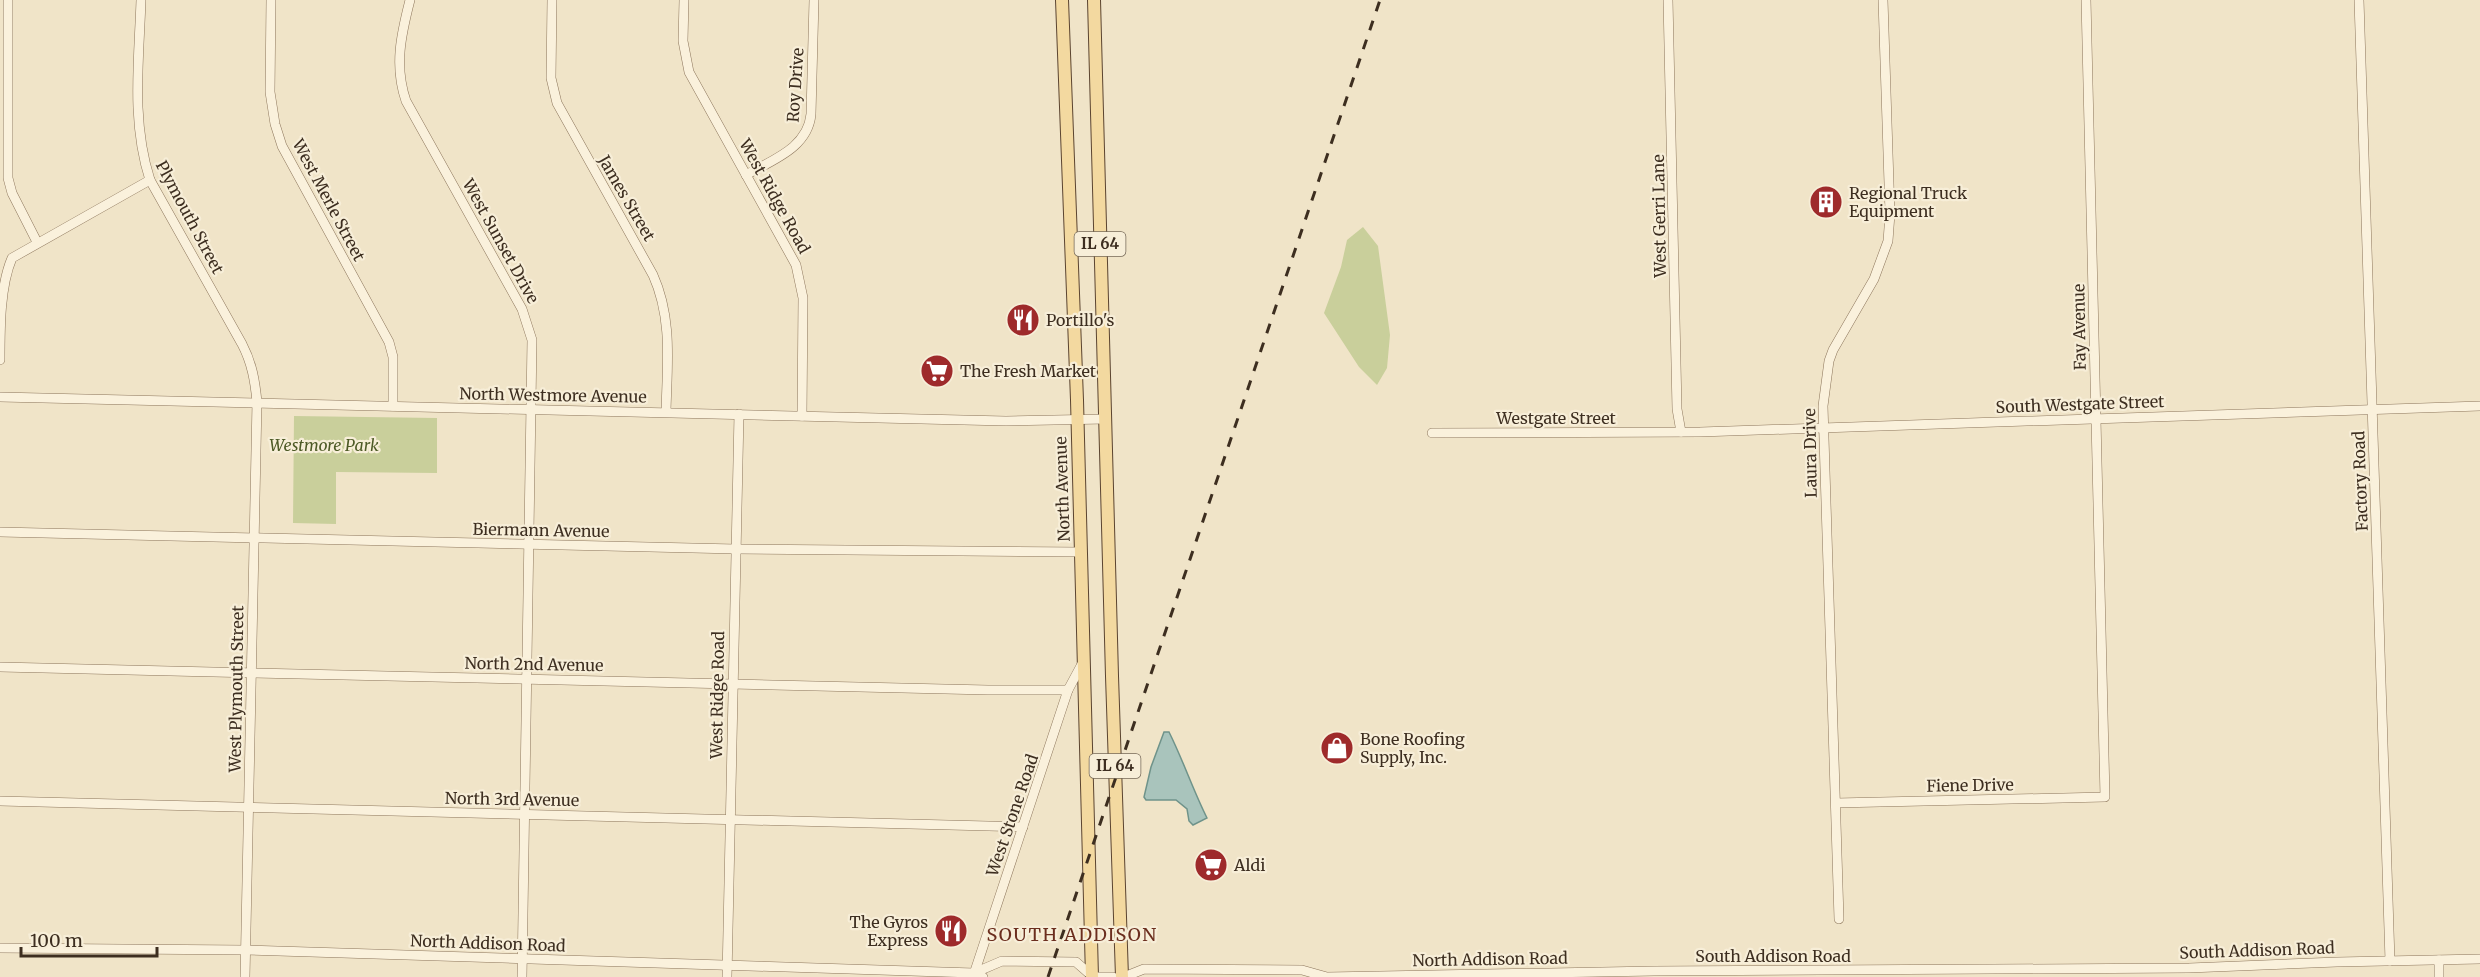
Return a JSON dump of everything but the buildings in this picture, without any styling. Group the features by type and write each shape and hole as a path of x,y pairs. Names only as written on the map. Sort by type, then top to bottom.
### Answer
{"main road":[{"name":"North Avenue","path":"1062,0 1077,419 1082,664 1090,839 1092,977"},
{"name":"IL 64","path":"1094,0 1123,977"}],"street":[{"path":"8,0 8,178 12,193 37,242"},
{"name":"Plymouth Street","path":"141,0 137,117 140,148 150,180 249,358 255,378 257,402"},
{"name":"West Merle Street","path":"271,0 270,92 275,124 291,166 389,342 393,357 393,406"},
{"name":"West Sunset Drive","path":"410,0 398,59 403,92 527,319 533,354 522,977"},
{"name":"James Street","path":"552,0 551,78 557,104 653,275 664,302 667,328 666,412"},
{"name":"West Ridge Road","path":"684,0 682,41 689,72 786,245 801,281 802,416"},
{"name":"Roy Drive","path":"746,175 800,142 807,130 811,114 814,0"},
{"name":"West Gerri Lane","path":"1668,0 1677,409 1681,432"},
{"name":"Laura Drive","path":"1839,920 1823,428 1828,372 1833,350 1874,279 1888,241 1890,214 1883,0"},
{"name":"Fay Avenue","path":"2086,0 2106,797"},
{"name":"Factory Road","path":"2359,0 2390,961"},
{"path":"0,360 1,284 4,269 12,258 150,180"},
{"name":"North Westmore Avenue","path":"0,397 1006,421 1105,419"},
{"name":"West Plymouth Street","path":"245,977 257,402"},
{"name":"South Westgate Street","path":"1681,432 2480,406"},
{"name":"West Ridge Road","path":"727,977 739,414"},
{"name":"Westgate Street","path":"1432,433 1681,432"},
{"name":"Biermann Avenue","path":"0,532 736,549 1081,552"},
{"name":"West Stone Road","path":"977,976 1068,690 1082,664"},
{"name":"North 2nd Avenue","path":"0,667 1068,690"},
{"name":"Fiene Drive","path":"1836,802 2106,797"},
{"name":"North 3rd Avenue","path":"0,801 1023,827"},
{"name":"North Addison Road","path":"0,948 245,950 522,960 727,964 977,976 1002,961 1076,962 1092,977 1113,977"},
{"path":"2439,960 2439,977"},
{"name":"South Addison Road","path":"1654,974 2190,972 2390,961 2480,960"},
{"name":"North Addison Road","path":"1123,977 1144,969 1257,968 1302,970 1327,977 1654,974"}],"green space":[{"path":"1363,227 1378,246 1390,335 1387,368 1377,385 1359,367 1324,313 1341,267 1347,240"},
{"name":"Westmore Park","path":"294,416 437,418 437,473 336,472 336,524 293,523"}],"water":[{"path":"1164,732 1169,732 1207,818 1193,825 1189,821 1187,809 1176,800 1146,800 1144,797 1151,767"}],"railway":[{"path":"1048,977 1380,0"}],"place":[{"name":"Regional Truck Equipment","path":"1826,202"},
{"name":"Portillo's","path":"1023,320"},
{"name":"The Fresh Market","path":"937,371"},
{"name":"Bone Roofing Supply, Inc.","path":"1337,748"},
{"name":"Aldi","path":"1211,865"},
{"name":"The Gyros Express","path":"951,931"}],"district":[{"name":"SOUTH ADDISON","path":"1072,935"}]}
